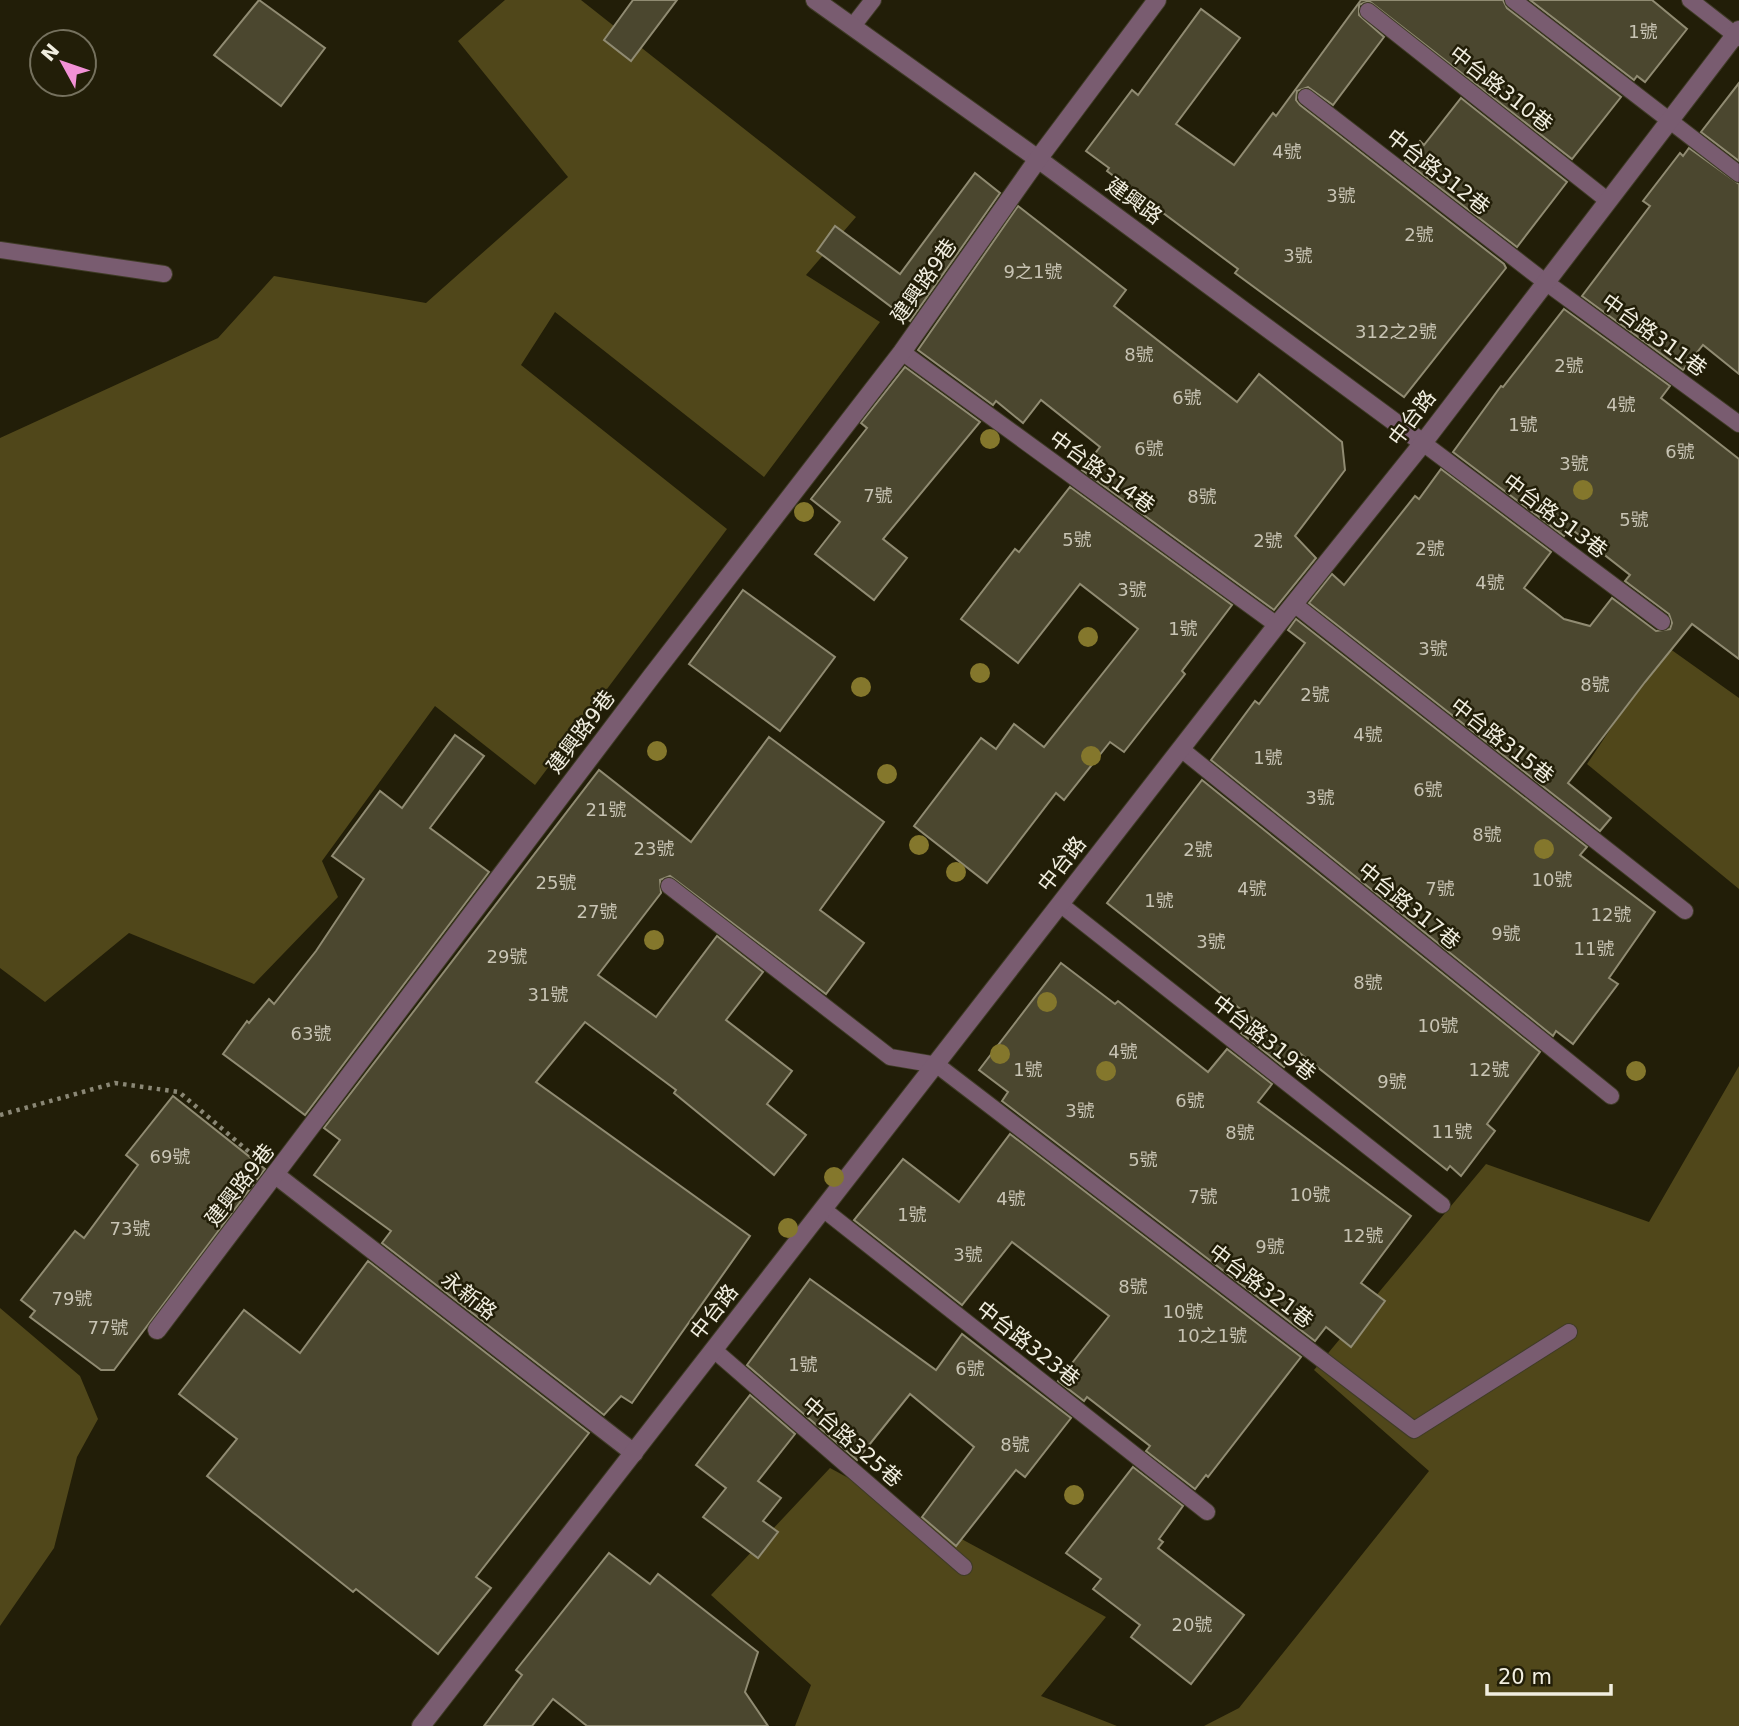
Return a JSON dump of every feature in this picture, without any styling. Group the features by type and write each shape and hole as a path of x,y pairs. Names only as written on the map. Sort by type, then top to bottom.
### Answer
{"street":[{"name":"建興路","path":"815,0 1038,159 1423,443"},
{"name":"建興路9巷","path":"157,1330 277,1176 643,688 902,352 1038,159 1157,0"},
{"name":"中台路","path":"421,1726 1277,625 1423,443 1544,281 1738,34"},
{"name":"永新路","path":"277,1176 634,1453"}],"lane":[{"path":"852,27 873,0"},
{"path":"1513,0 1739,174"},
{"path":"1690,0 1738,34"},
{"name":"中台路310巷","path":"1368,11 1608,200"},
{"name":"中台路312巷","path":"1306,97 1544,281"},
{"path":"0,250 164,274"},
{"name":"中台路311巷","path":"1544,281 1739,424"},
{"name":"中台路314巷","path":"902,352 1277,625"},
{"name":"中台路313巷","path":"1423,443 1662,622"},
{"name":"中台路315巷","path":"1294,604 1685,911"},
{"name":"中台路317巷","path":"1181,749 1611,1096"},
{"path":"669,886 890,1057 937,1065"},
{"name":"中台路319巷","path":"1060,904 1442,1205"},
{"name":"中台路321巷","path":"937,1065 1414,1430 1569,1332"},
{"name":"中台路323巷","path":"823,1209 1207,1512"},
{"name":"中台路325巷","path":"714,1350 964,1567"}],"path":[{"path":"0,1115 115,1083 180,1093 277,1176"}],"shaded area":[{"path":"505,0 581,0 856,217 806,275 880,322 764,477 555,312 521,365 727,529 535,785 435,706 322,861 338,897 254,984 129,933 45,1002 0,968 0,438 218,338 274,276 426,303 568,177 458,41"},
{"path":"1666,646 1739,698 1739,889 1587,764"},
{"path":"1739,1066 1739,1726 1204,1726 1239,1708 1429,1471 1314,1370 1486,1164 1649,1222"},
{"path":"0,1308 80,1376 98,1419 77,1457 54,1548 0,1626"},
{"path":"830,1468 1106,1617 1041,1696 1117,1726 795,1726 811,1685 711,1595"}],"building":[{"path":"259,0 325,48 281,106 214,55"},
{"path":"633,0 677,0 631,61 604,40"},
{"path":"1361,0 1503,0 1507,8 1621,97 1572,159 1369,1 1359,5 1359,15 1384,37 1333,105 1308,87 1297,91 1296,100 1506,268 1404,397 1235,273 1238,269 1107,171 1109,168 1086,151 1132,90 1138,95 1201,9 1240,38 1176,124 1234,165 1273,113 1276,116"},
{"path":"1530,0 1652,0 1687,29 1645,82 1637,76 1634,80"},
{"path":"1739,83 1739,161 1701,132"},
{"path":"1461,98 1567,182 1517,247 1405,161 1420,141 1424,145"},
{"path":"1689,148 1739,184 1739,374 1703,345 1683,370 1582,296 1650,206 1643,201 1680,153 1683,156"},
{"path":"975,173 1000,193 910,321 817,251 835,226 900,274"},
{"path":"1018,206 1126,290 1114,306 1237,402 1259,374 1342,442 1345,470 1295,536 1316,558 1274,610 1082,470 1100,447 1041,400 1023,423 996,401 993,405 918,350"},
{"path":"1564,309 1670,386 1661,398 1739,459 1739,659 1692,624 1645,682 1568,783 1611,818 1600,831 1309,603 1332,574 1344,585 1415,496 1419,499 1441,469 1551,552 1524,588 1564,619 1590,626 1612,598 1656,631 1670,629 1672,623 1669,614 1625,581 1630,575 1570,528 1564,536 1453,452 1501,386 1503,387"},
{"path":"905,367 980,422 883,539 907,558 874,600 815,554 840,522 811,499 867,428 861,423"},
{"path":"1070,487 1232,605 1182,671 1185,674 1124,752 1110,742 1064,800 1056,793 987,883 914,826 981,738 996,749 1014,724 1044,747 1138,629 1080,584 1018,663 961,619 1015,549 1019,552"},
{"path":"743,590 835,657 780,731 689,664"},
{"path":"1296,619 1587,847 1580,855 1655,912 1609,978 1618,984 1573,1044 1556,1031 1553,1036 1211,760 1255,701 1259,704 1305,643 1288,630"},
{"path":"455,735 484,756 430,828 489,872 305,1115 223,1054 247,1021 249,1023 269,999 274,1004 316,951 364,879 332,856 380,791 402,808"},
{"path":"769,737 884,822 820,910 864,943 826,994 670,876 660,880 661,893 598,975 656,1017 717,936 763,972 726,1020 792,1071 767,1104 806,1135 774,1175 674,1093 676,1090 585,1022 536,1082 750,1236 632,1403 621,1396 604,1415 382,1243 391,1231 314,1175 340,1140 324,1128 599,770 691,842"},
{"path":"1202,780 1540,1052 1487,1124 1495,1131 1461,1176 1450,1166 1447,1170 1297,1051 1284,1067 1241,1033 1253,1019 1107,903"},
{"path":"1061,963 1115,1004 1118,1001 1208,1072 1227,1049 1272,1084 1258,1102 1411,1216 1361,1283 1385,1301 1351,1347 1326,1327 1315,1341 1002,1101 1008,1092 979,1070"},
{"path":"173,1096 265,1169 114,1370 101,1370 30,1317 35,1311 21,1300 75,1231 84,1238 138,1165 126,1155"},
{"path":"1010,1134 1301,1357 1208,1477 1206,1475 1195,1489 1146,1451 1150,1446 1087,1397 1084,1401 1058,1381 1109,1316 1012,1242 962,1305 854,1220 903,1159 959,1202"},
{"path":"368,1261 589,1433 476,1577 491,1588 438,1654 356,1589 353,1592 207,1476 237,1439 179,1394 244,1310 300,1353"},
{"path":"810,1279 936,1370 962,1334 1071,1418 1025,1477 1016,1470 956,1546 922,1517 974,1447 910,1394 857,1460 747,1365"},
{"path":"750,1395 795,1434 758,1481 781,1498 763,1521 778,1532 758,1558 703,1517 726,1488 696,1465"},
{"path":"1133,1467 1183,1506 1159,1539 1163,1542 1158,1548 1244,1615 1191,1684 1131,1637 1140,1625 1093,1589 1101,1579 1066,1553"},
{"path":"609,1553 650,1584 658,1574 758,1652 745,1692 768,1726 587,1726 553,1699 532,1726 484,1726 522,1675 516,1670"}]}
